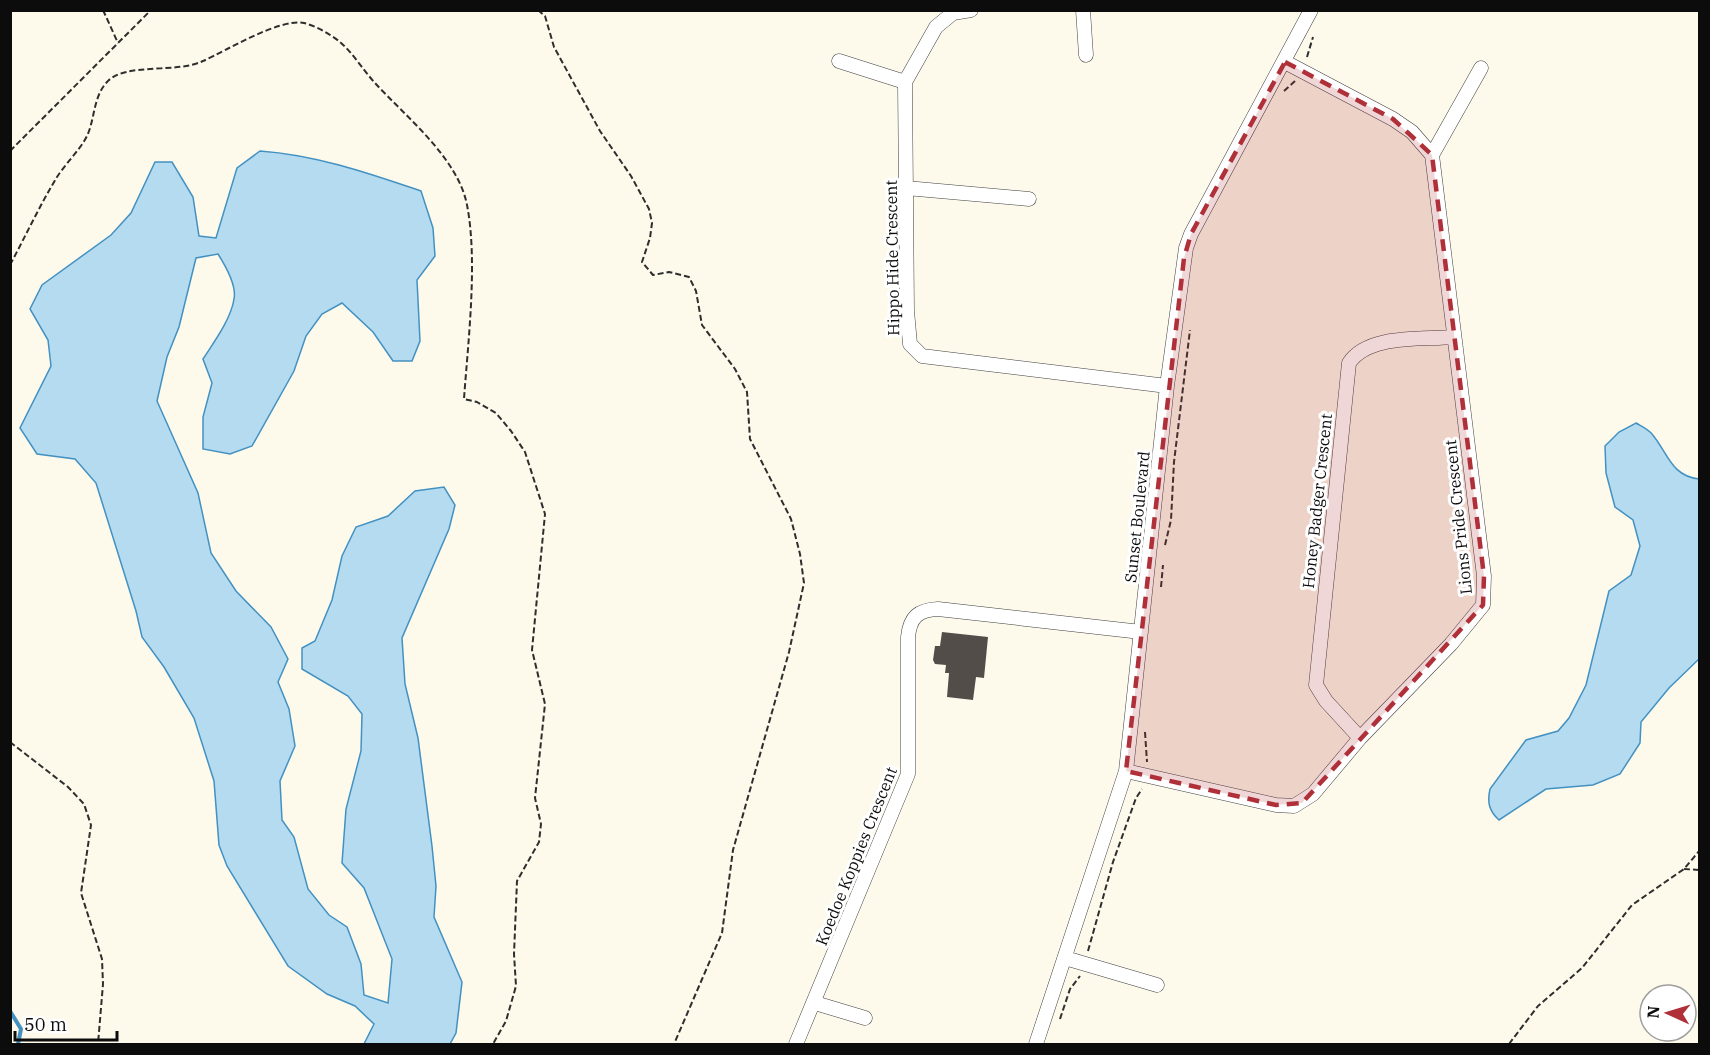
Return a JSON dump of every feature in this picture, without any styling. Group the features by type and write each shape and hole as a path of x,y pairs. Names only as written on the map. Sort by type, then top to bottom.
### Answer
{"street":[{"name":"Hippo Hide Crescent","path":"971,10 953,13 936,27 905,82 907,311 910,344 914,351 922,356 1167,386"},
{"path":"1083,10 1086,55"},
{"name":"Sunset Boulevard","path":"1036,1044 1126,771 1167,386 1184,258 1191,234 1311,10"},
{"path":"839,61 905,82"},
{"path":"1285,62 1393,119 1412,132 1432,155 1481,68"},
{"name":"Lions Pride Crescent","path":"1126,771 1276,805 1294,806 1313,794 1360,738 1451,644 1483,605 1484,576 1432,155"},
{"path":"906,189 1029,199"},
{"name":"Honey Badger Crescent","path":"1360,738 1326,701 1316,685 1349,363 1356,352 1369,346 1453,337"},
{"name":"Koedoe Koppies Crescent","path":"796,1044 909,774 909,637 910,625 915,615 922,609 938,609 1141,632"},
{"path":"1065,958 1156,985"},
{"path":"815,1003 865,1018"}],"path":[{"path":"103,10 118,44"},
{"path":"10,151 151,10"},
{"path":"538,10 545,16 554,47 600,132 631,176 649,209 651,231 642,262 653,275 669,272 689,277 696,291 702,324 735,369 747,392 750,439 791,519 802,564 804,583 802,601 733,850 722,933 674,1044"},
{"path":"10,265 56,178 87,136 94,107 108,81 125,71 170,70 199,63 285,25 302,23 321,30 340,43 374,83 423,133 448,165 464,195 470,228 469,327 464,399 477,402 496,413 511,431 525,452 544,514 532,650 545,704 535,798 541,824 539,842 517,881 514,954 516,986 506,1021 493,1044"},
{"path":"1284,92 1301,71 1315,32"},
{"path":"1164,547 1171,520 1174,462 1190,330"},
{"path":"1160,591 1164,556"},
{"path":"1059,1022 1070,989 1086,964 1089,940 1136,798 1148,782 1150,775 1145,750 1145,730"},
{"path":"10,742 68,787 84,804 91,825 81,894 102,959 103,984 98,1044"},
{"path":"1509,1044 1538,1006 1582,968 1632,906 1684,869 1700,850"},
{"path":"1684,869 1700,870"}],"highlighted area":[{"path":"1285,62 1393,119 1432,155 1484,576 1483,605 1302,803 1276,805 1126,771 1184,258 1191,234"}],"water":[{"path":"260,151 322,161 362,171 421,191 433,228 435,256 417,280 420,341 412,361 393,361 373,332 342,303 322,314 306,336 294,371 252,446 230,454 203,449 203,417 212,383 203,359 226,322 234,299 234,288 230,275 218,254 196,258 179,327 167,357 157,401 198,493 211,553 236,591 271,627 288,659 278,682 289,709 295,746 280,781 282,820 294,837 308,889 329,915 347,927 361,964 364,995 388,1003 392,959 364,888 342,863 346,809 361,751 362,714 348,696 302,669 302,648 315,641 332,600 342,556 356,527 388,516 415,491 444,487 455,505 449,529 402,638 405,684 418,738 432,846 436,886 434,917 462,982 456,1033 450,1044 364,1044 374,1024 355,1006 327,994 288,966 227,866 219,845 214,781 194,718 164,667 142,637 96,483 75,459 37,454 20,428 51,366 48,340 30,309 42,285 111,235 131,213 155,162 172,162 193,197 199,236 216,238 237,168"},
{"path":"1636,423 1652,434 1676,468 1690,477 1699,479 1699,659 1669,688 1641,722 1640,743 1620,774 1593,785 1546,789 1499,820 1490,806 1490,789 1526,740 1558,731 1569,718 1586,685 1609,591 1631,575 1640,546 1633,520 1615,507 1606,473 1605,446 1619,432"}],"building":[{"path":"942,632 988,637 984,678 976,677 973,700 947,697 949,673 945,673 946,665 935,664 933,660 935,646 940,646"}],"waterway":[{"path":"10,1011 21,1029 18,1044"}]}
